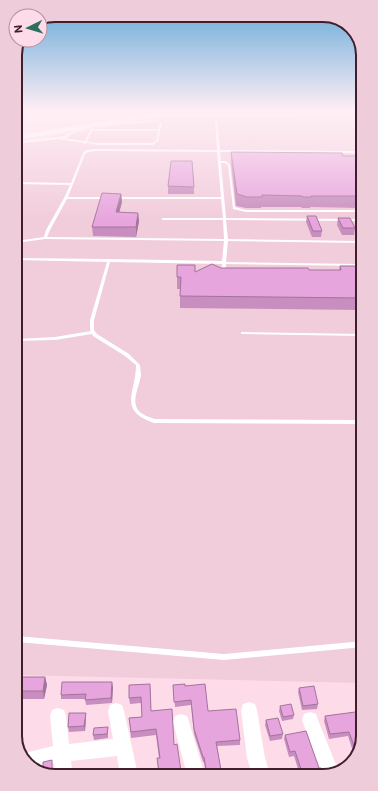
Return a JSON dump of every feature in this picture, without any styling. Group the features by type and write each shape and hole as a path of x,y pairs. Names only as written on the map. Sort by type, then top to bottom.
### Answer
{"street":[{"path":"249,710 256,758 259,769"},
{"path":"116,711 128,769"},
{"path":"58,716 63,769"},
{"path":"310,720 328,769"},
{"path":"181,722 194,769"},
{"path":"33,760 62,753 122,746"}],"lane":[{"path":"218,148 226,241 223,275"},
{"path":"45,238 66,198 84,154 91,150 356,152"},
{"path":"275,151 282,157"},
{"path":"336,156 337,152"},
{"path":"219,162 225,162 229,165 234,208 246,210 356,211"},
{"path":"22,183 72,184"},
{"path":"66,198 222,198"},
{"path":"163,219 356,220"},
{"path":"22,241 45,238 356,242"},
{"path":"22,259 356,265"},
{"path":"108,260 92,320 93,332 95,335 127,355 138,365 140,375 132,400 135,409 145,418 162,421 356,422"},
{"path":"22,340 66,338 93,332"},
{"path":"243,334 356,335"},
{"path":"22,639 224,657 356,645"}],"shaded area":[{"path":"22,148 356,148 356,683 22,675"}],"building":[{"path":"231,152 342,153 343,156 356,156 356,196 303,197 262,195 262,197 247,197 237,194"},
{"path":"171,161 192,161 194,187 168,186"},
{"path":"102,193 121,194 116,212 138,213 136,227 92,227"},
{"path":"307,216 316,216 322,231 313,231"},
{"path":"338,218 350,218 355,228 343,228"},
{"path":"212,264 221,268 308,268 309,270 341,270 340,266 356,266 356,298 180,296 181,277 177,277 177,265 195,265 195,272"},
{"path":"22,677 45,677 43,691 22,691"},
{"path":"62,682 112,682 111,698 85,700 86,694 61,695"},
{"path":"150,684 151,711 172,709 174,745 177,744 181,769 158,769 157,758 160,758 156,729 131,732 129,718 142,717 141,697 129,698 129,685"},
{"path":"185,684 185,686 205,684 208,711 236,709 240,740 216,742 221,769 206,769 204,757 194,729 191,700 174,702 173,685"},
{"path":"314,686 318,704 303,706 299,688"},
{"path":"291,704 294,715 283,717 280,706"},
{"path":"356,712 356,736 354,746 349,732 330,734 325,716"},
{"path":"69,713 86,713 84,726 68,727"},
{"path":"278,718 283,734 270,736 266,720"},
{"path":"108,727 107,734 93,735 94,728"},
{"path":"306,731 319,768 321,769 301,769 295,751 290,752 285,735"},
{"path":"52,760 52,769 43,766 43,762"}]}
